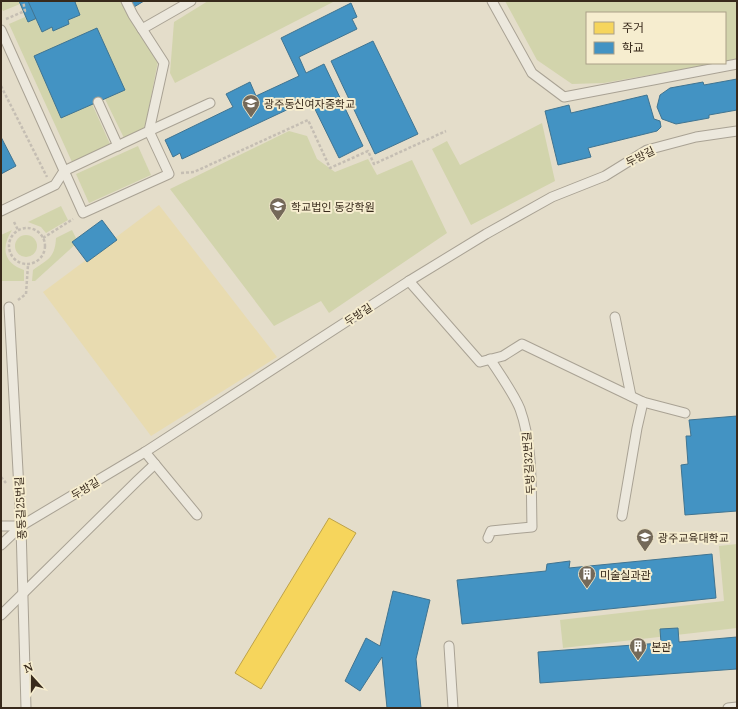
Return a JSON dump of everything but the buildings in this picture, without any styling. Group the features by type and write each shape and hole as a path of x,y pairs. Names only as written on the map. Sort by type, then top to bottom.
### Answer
{"lane":[{"path":"1,30 84,213 169,174 149,132 164,64 126,1"},
{"path":"142,29 191,1"},
{"path":"492,1 532,73 564,97 737,64"},
{"path":"98,102 118,146"},
{"path":"1,212 55,185 64,171 210,103"},
{"name":"두방길","path":"1,545 21,526 145,452 409,281 486,234 545,201 604,176 647,150 696,137 737,132"},
{"path":"409,281 480,362 503,356 522,344 643,402 685,413"},
{"name":"풍동길25번길","path":"9,307 21,526 26,708"},
{"path":"615,317 632,396"},
{"name":"두방길32번길","path":"488,538 491,531 532,527 529,449 525,424 519,407 490,359"},
{"path":"622,516 636,428 643,402"},
{"path":"145,452 197,515"},
{"path":"1,615 155,464"},
{"path":"1,526 21,526"},
{"path":"448,646 453,708"},
{"path":"728,708 737,707"}],"path":[{"path":"6,19 26,11 23,1"},
{"path":"1,86 51,186"},
{"path":"169,174 194,172 308,120 330,168 368,151 374,164 446,131"},
{"path":"43,238 84,213"},
{"path":"14,222 18,230"},
{"path":"30,228 40,234 43,238 45,250 43,255 34,263 28,265 16,262 9,252 10,239 18,230 30,228"},
{"path":"19,299 26,294 28,265"}],"green space":[{"path":"1,1 120,1 129,18 158,61 145,128 124,138 105,99 92,104 110,144 72,162 9,24 25,17 20,4 3,11"},
{"path":"208,1 335,1 175,83 170,73 174,22"},
{"path":"505,1 737,1 737,59 726,62 726,12 586,12 586,64 711,64 604,83 572,84 537,60"},
{"path":"542,123 555,181 471,225 432,149 447,141 460,165"},
{"path":"289,131 307,136 317,159 335,172 368,159 377,175 412,160 447,233 329,313 321,301 274,326 170,189"},
{"path":"138,146 151,175 89,203 76,174"},
{"path":"61,206 68,220 46,233 41,227 28,222"},
{"path":"12,230 6,242 6,254 12,263 24,270 24,281 1,281 1,235"},
{"path":"72,230 78,242 35,281 32,281 33,270 50,257 54,250 56,238"},
{"path":"26,235 30,236 36,242 36,250 30,256 26,257 22,256 16,250 15,246 16,242 22,236"},
{"path":"737,544 737,628 563,648 560,620 724,601 719,546"}],"sand":[{"path":"159,205 277,357 151,436 43,292 86,260 117,240 115,238"}],"place":[{"name":"광주동신여자중학교","path":"251,118"},
{"name":"학교법인 동강학원","path":"278,221"},
{"name":"광주교육대학교","path":"645,552"},
{"name":"미술실과관","path":"587,589"},
{"name":"본관","path":"638,661"}]}
